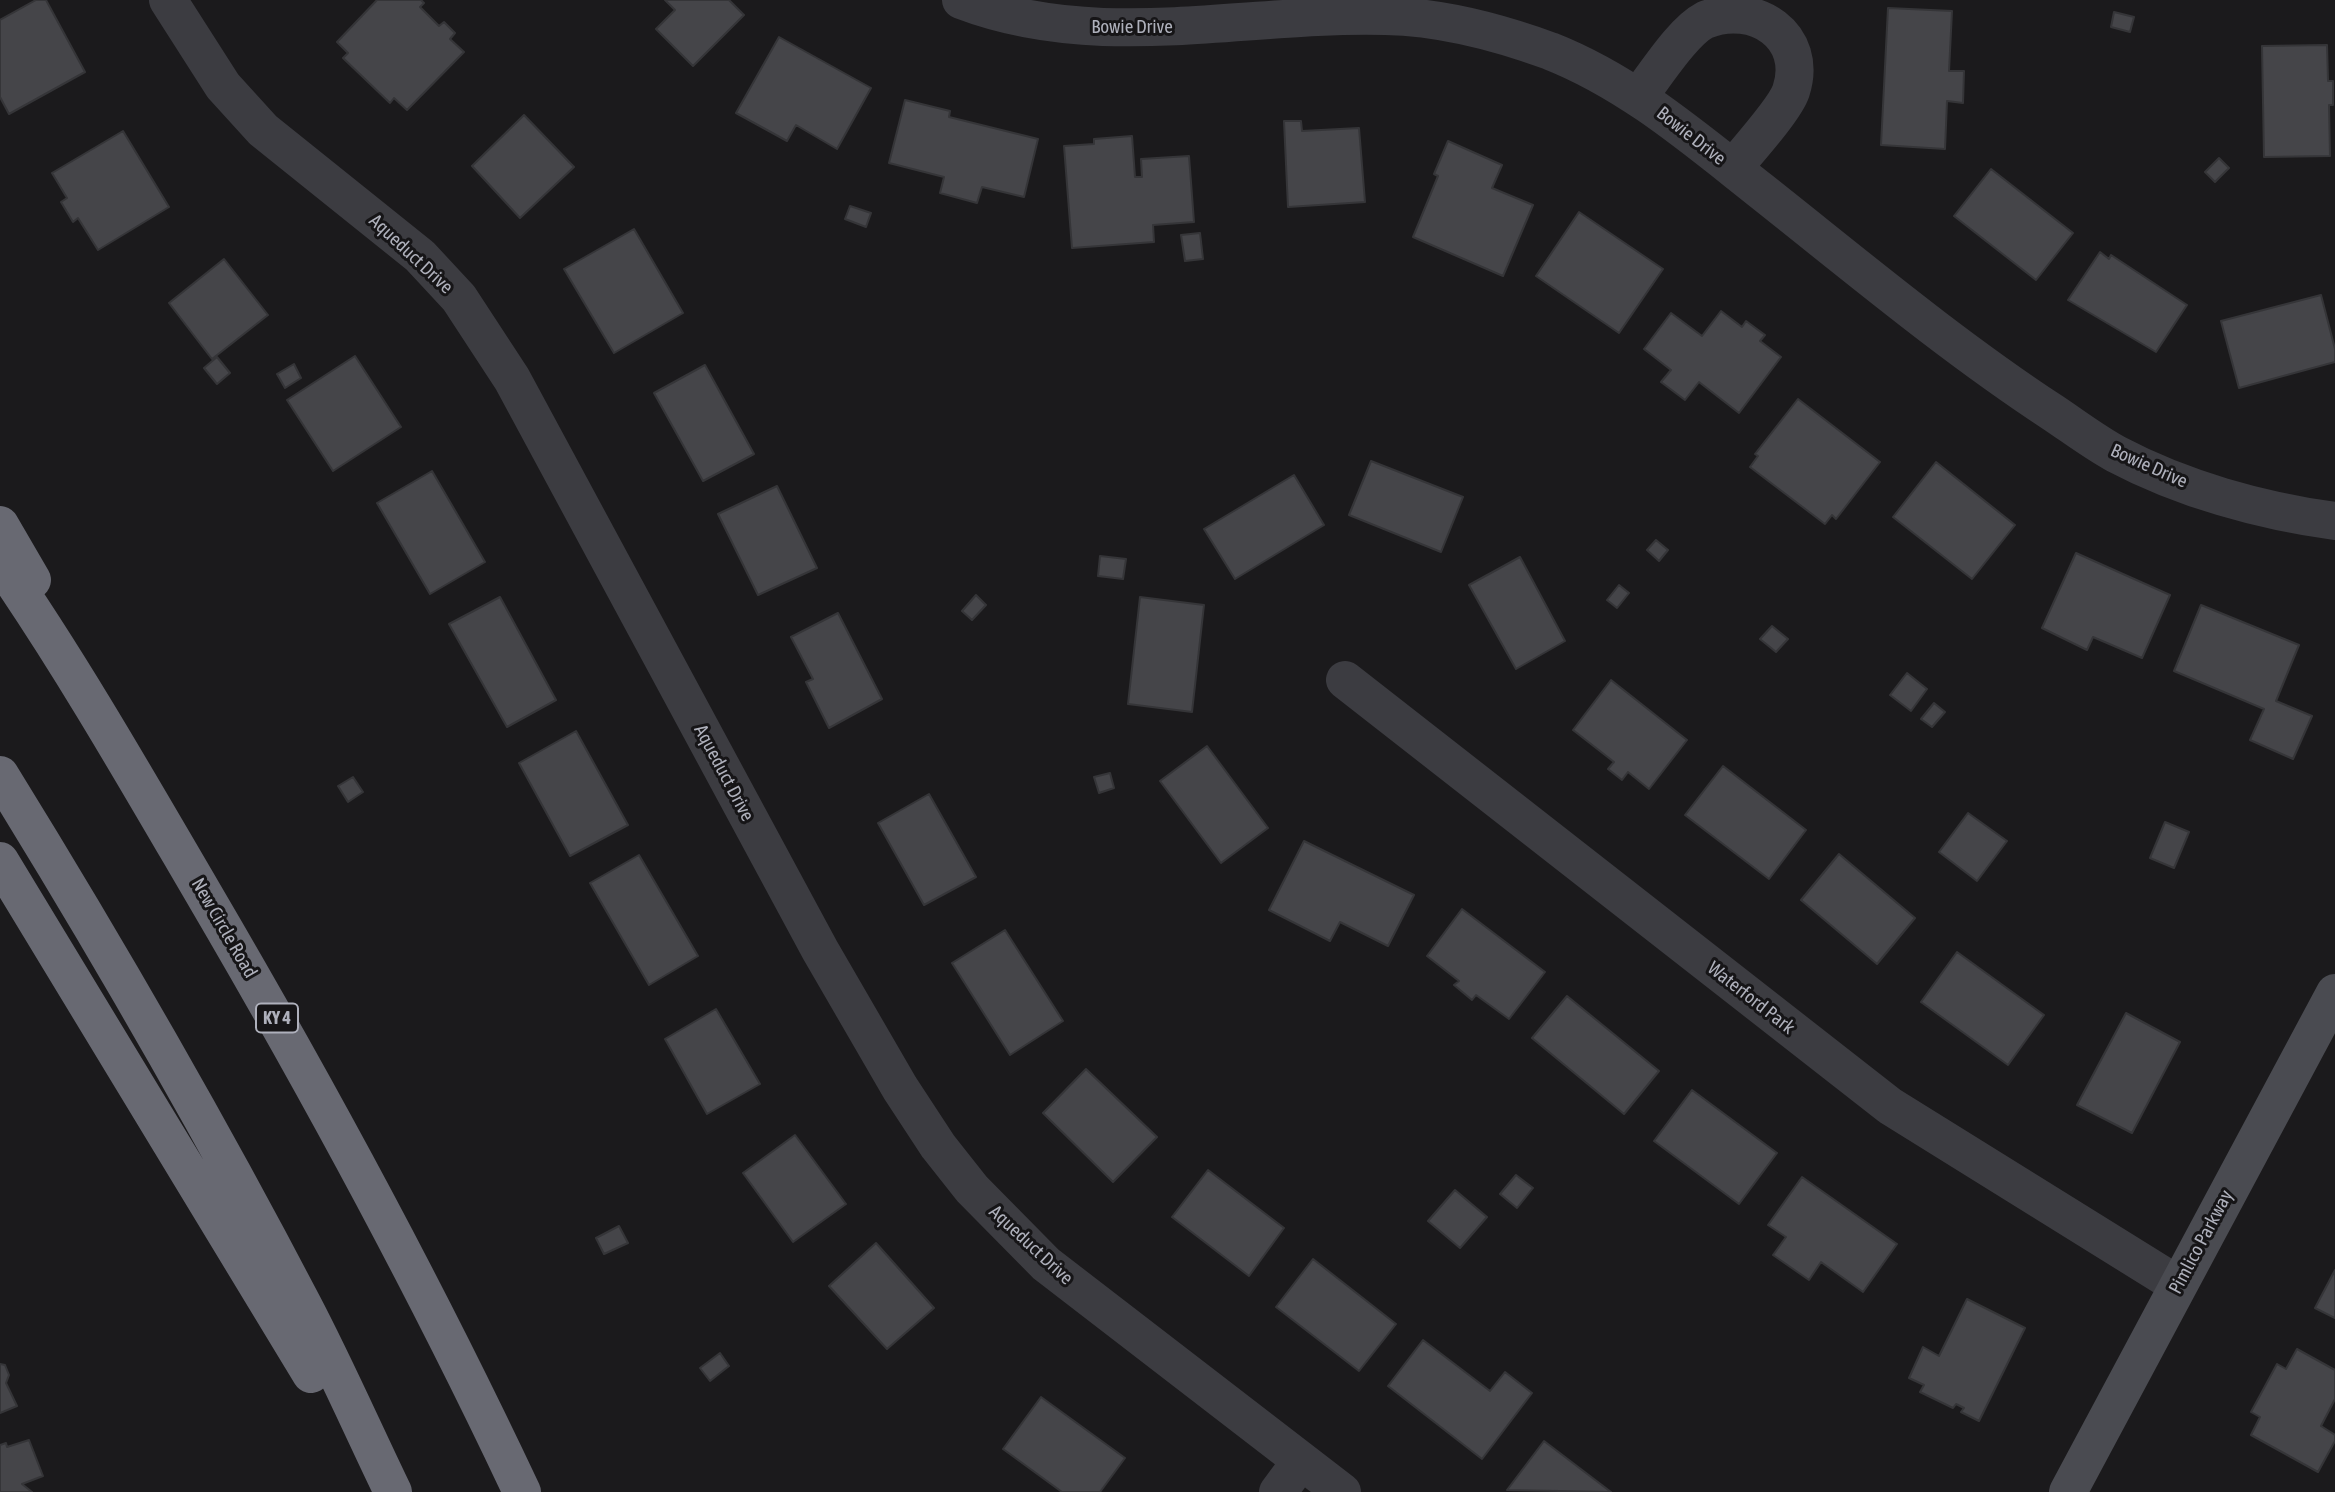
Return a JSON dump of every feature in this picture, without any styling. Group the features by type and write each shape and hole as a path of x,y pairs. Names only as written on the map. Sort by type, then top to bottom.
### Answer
{"highway":[{"path":"0,525 111,735"},
{"name":"New Circle Road","path":"0,562 111,735 312,1079 453,1346 522,1492"},
{"path":"0,775 54,862 231,1169 304,1308 393,1492"},
{"path":"0,861 382,1492"}],"street":[{"name":"Aqueduct Drive","path":"168,0 223,86 262,130 420,256 459,298 512,379 820,950 900,1088 938,1146 972,1189 1046,1264 1342,1492"},
{"name":"Bowie Drive","path":"961,0 994,13 1094,29 1212,13 1389,16 1443,21 1552,52 1657,108 1988,370 2116,454 2186,484 2247,504 2335,521"},
{"path":"1638,97 1703,21 1725,13 1749,11 1769,20 1786,39 1795,63 1791,93 1733,169"},
{"name":"Waterford Park","path":"1345,680 1890,1106 2178,1284"},
{"name":"Pimlico Parkway","path":"2068,1492 2335,993"},
{"path":"1278,1492 1301,1461"}],"building":[{"path":"36,0 46,0 85,72 9,114 0,97 0,20"},
{"path":"377,0 421,0 424,3 420,7 439,26 444,22 455,33 450,39 464,52 407,110 394,98 390,103 343,58 348,53 337,42"},
{"path":"665,0 729,0 744,15 693,66 656,29 675,10"},
{"path":"1888,8 1952,11 1949,71 1964,71 1963,103 1947,101 1945,149 1881,145"},
{"path":"2114,12 2134,17 2130,32 2111,27"},
{"path":"779,37 871,88 837,149 796,125 787,141 736,113"},
{"path":"2327,45 2328,81 2333,81 2333,105 2329,105 2330,156 2264,157 2262,46"},
{"path":"905,100 950,111 949,117 1038,139 1024,197 982,187 977,203 940,193 944,177 889,163"},
{"path":"524,115 574,167 520,218 472,166"},
{"path":"1284,121 1301,121 1302,131 1359,128 1365,202 1288,207"},
{"path":"123,131 169,207 98,250 78,218 73,222 61,202 67,198 52,173"},
{"path":"1132,136 1135,177 1142,177 1141,159 1189,156 1194,222 1153,225 1154,242 1072,248 1064,146 1094,144 1094,139"},
{"path":"1448,141 1502,165 1492,188 1533,205 1503,276 1413,237 1438,176 1434,174"},
{"path":"2219,158 2229,168 2215,182 2205,172"},
{"path":"1991,169 2073,233 2036,280 1954,216"},
{"path":"850,206 871,213 866,227 845,219"},
{"path":"1579,212 1663,269 1619,333 1536,276"},
{"path":"634,229 683,313 614,353 564,269"},
{"path":"1200,233 1203,259 1185,261 1181,235"},
{"path":"2100,252 2109,259 2111,255 2187,305 2156,352 2068,300"},
{"path":"224,259 268,315 212,359 169,303"},
{"path":"2321,295 2335,349 2335,362 2239,388 2221,321"},
{"path":"1721,311 1742,327 1746,321 1765,335 1760,341 1781,357 1739,413 1699,382 1685,400 1661,382 1671,370 1644,349 1671,313 1702,336"},
{"path":"355,356 401,427 333,471 287,400"},
{"path":"217,357 230,373 217,384 204,368"},
{"path":"294,364 301,378 285,388 277,374"},
{"path":"705,365 754,454 703,481 654,393"},
{"path":"1798,399 1880,462 1836,519 1832,515 1825,524 1750,467 1758,456 1755,454"},
{"path":"1371,461 1463,497 1441,552 1349,515"},
{"path":"1936,462 2015,525 1972,579 1893,517"},
{"path":"432,471 485,562 430,594 377,503"},
{"path":"1294,475 1324,525 1235,579 1204,529"},
{"path":"777,486 817,568 758,595 718,514"},
{"path":"1656,540 1668,550 1659,561 1647,550"},
{"path":"2076,553 2170,595 2142,658 2093,637 2087,650 2042,628"},
{"path":"1100,556 1126,559 1123,579 1098,576"},
{"path":"1520,557 1565,641 1516,669 1469,585"},
{"path":"1619,585 1629,593 1617,608 1607,600"},
{"path":"976,595 986,605 972,620 962,611"},
{"path":"500,597 556,700 507,727 449,624"},
{"path":"1140,597 1204,605 1192,712 1128,704"},
{"path":"2201,605 2299,645 2276,701 2312,716 2293,759 2250,740 2264,709 2174,671"},
{"path":"838,613 882,699 829,728 806,682 813,679 791,637"},
{"path":"1772,626 1788,639 1776,652 1760,639"},
{"path":"1907,673 1927,689 1911,711 1890,695"},
{"path":"1611,680 1687,740 1649,789 1628,772 1622,780 1608,769 1614,762 1573,730"},
{"path":"1934,703 1945,712 1932,727 1921,719"},
{"path":"576,731 628,825 570,856 519,763"},
{"path":"1207,746 1268,828 1221,863 1160,781"},
{"path":"1723,766 1806,830 1769,879 1685,815"},
{"path":"1110,773 1114,788 1099,793 1094,777"},
{"path":"353,777 363,792 348,802 338,786"},
{"path":"929,794 976,877 924,905 878,823"},
{"path":"1968,813 2007,841 1977,881 1939,852"},
{"path":"2165,822 2189,832 2174,868 2150,858"},
{"path":"1304,841 1414,895 1388,946 1340,922 1330,941 1269,910"},
{"path":"1839,854 1915,918 1877,964 1801,900"},
{"path":"639,855 698,956 649,985 590,883"},
{"path":"1462,909 1545,972 1509,1019 1476,995 1472,1000 1454,985 1459,981 1427,956"},
{"path":"1005,930 1063,1021 1010,1055 952,963"},
{"path":"1957,952 2044,1015 2008,1065 1921,1002"},
{"path":"1567,996 1659,1071 1624,1114 1532,1038"},
{"path":"716,1009 760,1084 707,1114 665,1039"},
{"path":"2126,1013 2180,1042 2132,1133 2077,1105"},
{"path":"1086,1069 1157,1137 1113,1182 1043,1113"},
{"path":"1692,1090 1777,1153 1739,1204 1654,1141"},
{"path":"795,1135 846,1204 793,1242 743,1173"},
{"path":"1208,1170 1284,1228 1249,1276 1172,1217"},
{"path":"1516,1175 1533,1188 1517,1208 1500,1194"},
{"path":"1802,1177 1897,1244 1863,1292 1821,1262 1809,1280 1773,1255 1786,1237 1768,1225"},
{"path":"1455,1190 1487,1217 1460,1248 1428,1221"},
{"path":"619,1226 628,1243 604,1254 596,1238"},
{"path":"876,1243 934,1308 887,1349 829,1286"},
{"path":"1313,1259 1396,1324 1359,1371 1276,1307"},
{"path":"2335,1270 2335,1318 2315,1308"},
{"path":"1967,1299 2025,1328 1979,1421 1961,1412 1964,1408 1956,1404 1953,1408 1920,1392 1924,1385 1909,1378 1923,1347 1939,1356"},
{"path":"1423,1340 1490,1391 1505,1372 1532,1393 1482,1459 1388,1386"},
{"path":"2297,1349 2335,1370 2335,1399 2321,1426 2335,1435 2335,1441 2318,1472 2251,1435 2260,1417 2251,1412 2277,1364 2286,1369"},
{"path":"720,1353 729,1366 710,1381 700,1368"},
{"path":"0,1364 5,1365 9,1375 6,1383 17,1406 0,1413"},
{"path":"1041,1397 1125,1458 1100,1492 1062,1492 1003,1449"},
{"path":"29,1440 43,1476 22,1484 32,1492 0,1492 0,1445 6,1443 7,1447"},
{"path":"1544,1441 1611,1492 1507,1490"}]}
